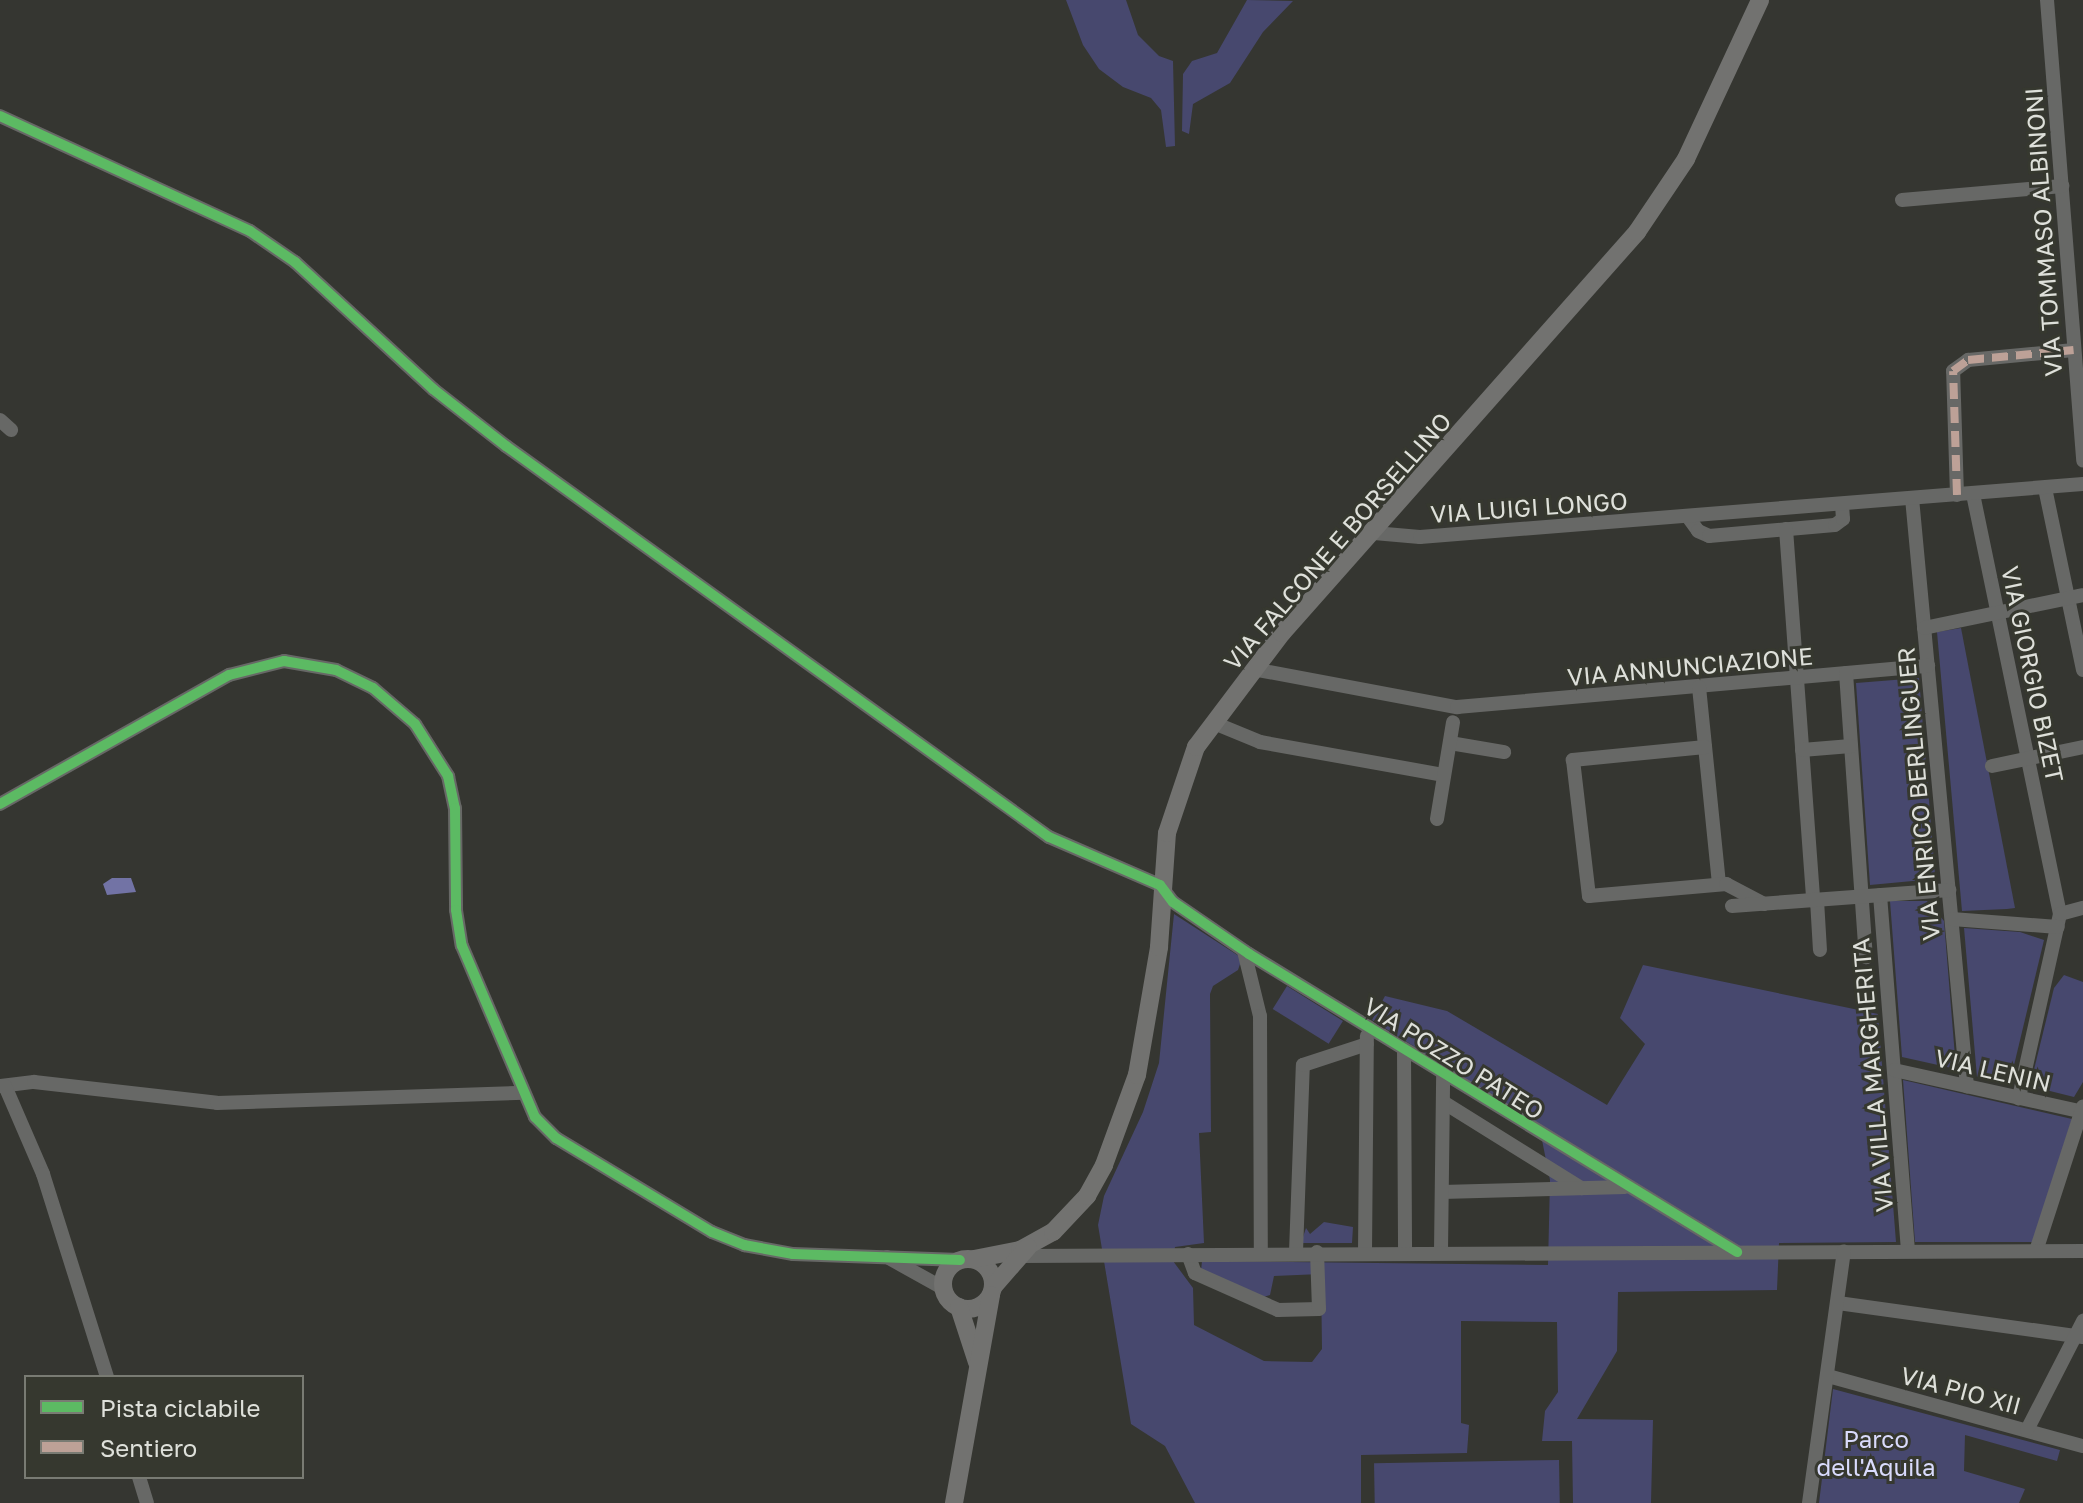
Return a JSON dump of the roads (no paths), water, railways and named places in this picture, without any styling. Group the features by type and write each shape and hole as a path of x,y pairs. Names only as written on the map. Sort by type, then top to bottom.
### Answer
{"main road":[{"name":"VIA FALCONE E BORSELLINO","path":"992,1291 1025,1251 1053,1232 1087,1196 1118,1131 1137,1075 1148,1020 1159,947 1160,885 1179,786 1214,723 1253,669 1637,232 1686,159 1760,0"},
{"name":"VIA FALCONE E BORSELLINO","path":"967,1259 1025,1251"},
{"path":"954,1503 992,1291 987,1266 967,1259 945,1274 943,1288 959,1307 978,1365"},
{"path":"959,1307 973,1309 992,1291"}],"street":[{"name":"VIA TOMMASO ALBINONI","path":"2047,0 2083,461"},
{"path":"0,116 250,231 295,262 433,389 506,446 816,665 1017,815 1085,856 1160,885"},
{"path":"1902,200 2062,186"},
{"path":"1957,495 1953,371 1968,360 2074,350"},
{"name":"VIA LUIGI LONGO","path":"1374,533 1420,537 2083,484"},
{"path":"2045,488 2083,670"},
{"name":"VIA GIORGIO BIZET","path":"1973,494 2059,920 2019,1098"},
{"name":"VIA ENRICO BERLINGUER","path":"1912,498 1967,1086"},
{"path":"1688,517 1698,531 1709,536 1840,524 1842,504"},
{"path":"1786,529 1820,950"},
{"path":"1924,628 2083,595"},
{"path":"0,804 229,675 257,664 311,664 373,688 415,724 448,776 455,808 456,910 462,946 535,1117 556,1138 712,1232 793,1254 967,1259"},
{"name":"VIA ANNUNCIAZIONE","path":"1253,669 1457,707 1928,666"},
{"name":"VIA VILLA MARGHERITA","path":"1846,673 1866,957"},
{"path":"1699,687 1719,884"},
{"path":"1437,819 1453,722"},
{"path":"1214,723 1260,742 1444,775"},
{"path":"1450,743 1504,752"},
{"path":"1802,750 1851,746"},
{"path":"1705,747 1573,760 1589,896 1719,884 1764,904"},
{"path":"1992,766 2083,747"},
{"name":"VIA POZZO PATEO","path":"1160,885 1173,902 1244,951 1625,1187 1737,1252"},
{"path":"1732,906 1949,890"},
{"name":"VIA VILLA MARGHERITA","path":"1880,895 1908,1251"},
{"path":"1952,919 2059,920 2083,908"},
{"path":"1244,951 1260,1016 1261,1253"},
{"path":"1365,1252 1367,1027"},
{"path":"1296,1252 1303,1065 1367,1044"},
{"path":"1404,1050 1405,1251"},
{"name":"VIA LENIN","path":"1894,1070 2082,1110"},
{"path":"1441,1251 1443,1075"},
{"path":"106,1375 43,1174 3,1086 34,1082 217,1103 524,1093"},
{"name":"VIA POZZO PATEO","path":"1443,1102 1581,1188"},
{"path":"2036,1251 2082,1110"},
{"path":"1442,1192 1625,1187"},
{"path":"1025,1251 1188,1254 2083,1251"},
{"path":"1809,1503 1844,1251"},
{"path":"1188,1254 1195,1273 1278,1310 1319,1309 1317,1252"},
{"path":"883,1255 943,1288"},
{"path":"1838,1303 2080,1336"},
{"path":"2027,1430 2080,1336 2083,1321"},
{"name":"VIA PIO XII","path":"1828,1376 2083,1446"},
{"path":"140,1479 147,1503"}],"park label":[{"name":"Parco dell'Aquila","path":"1876,1453"}]}
